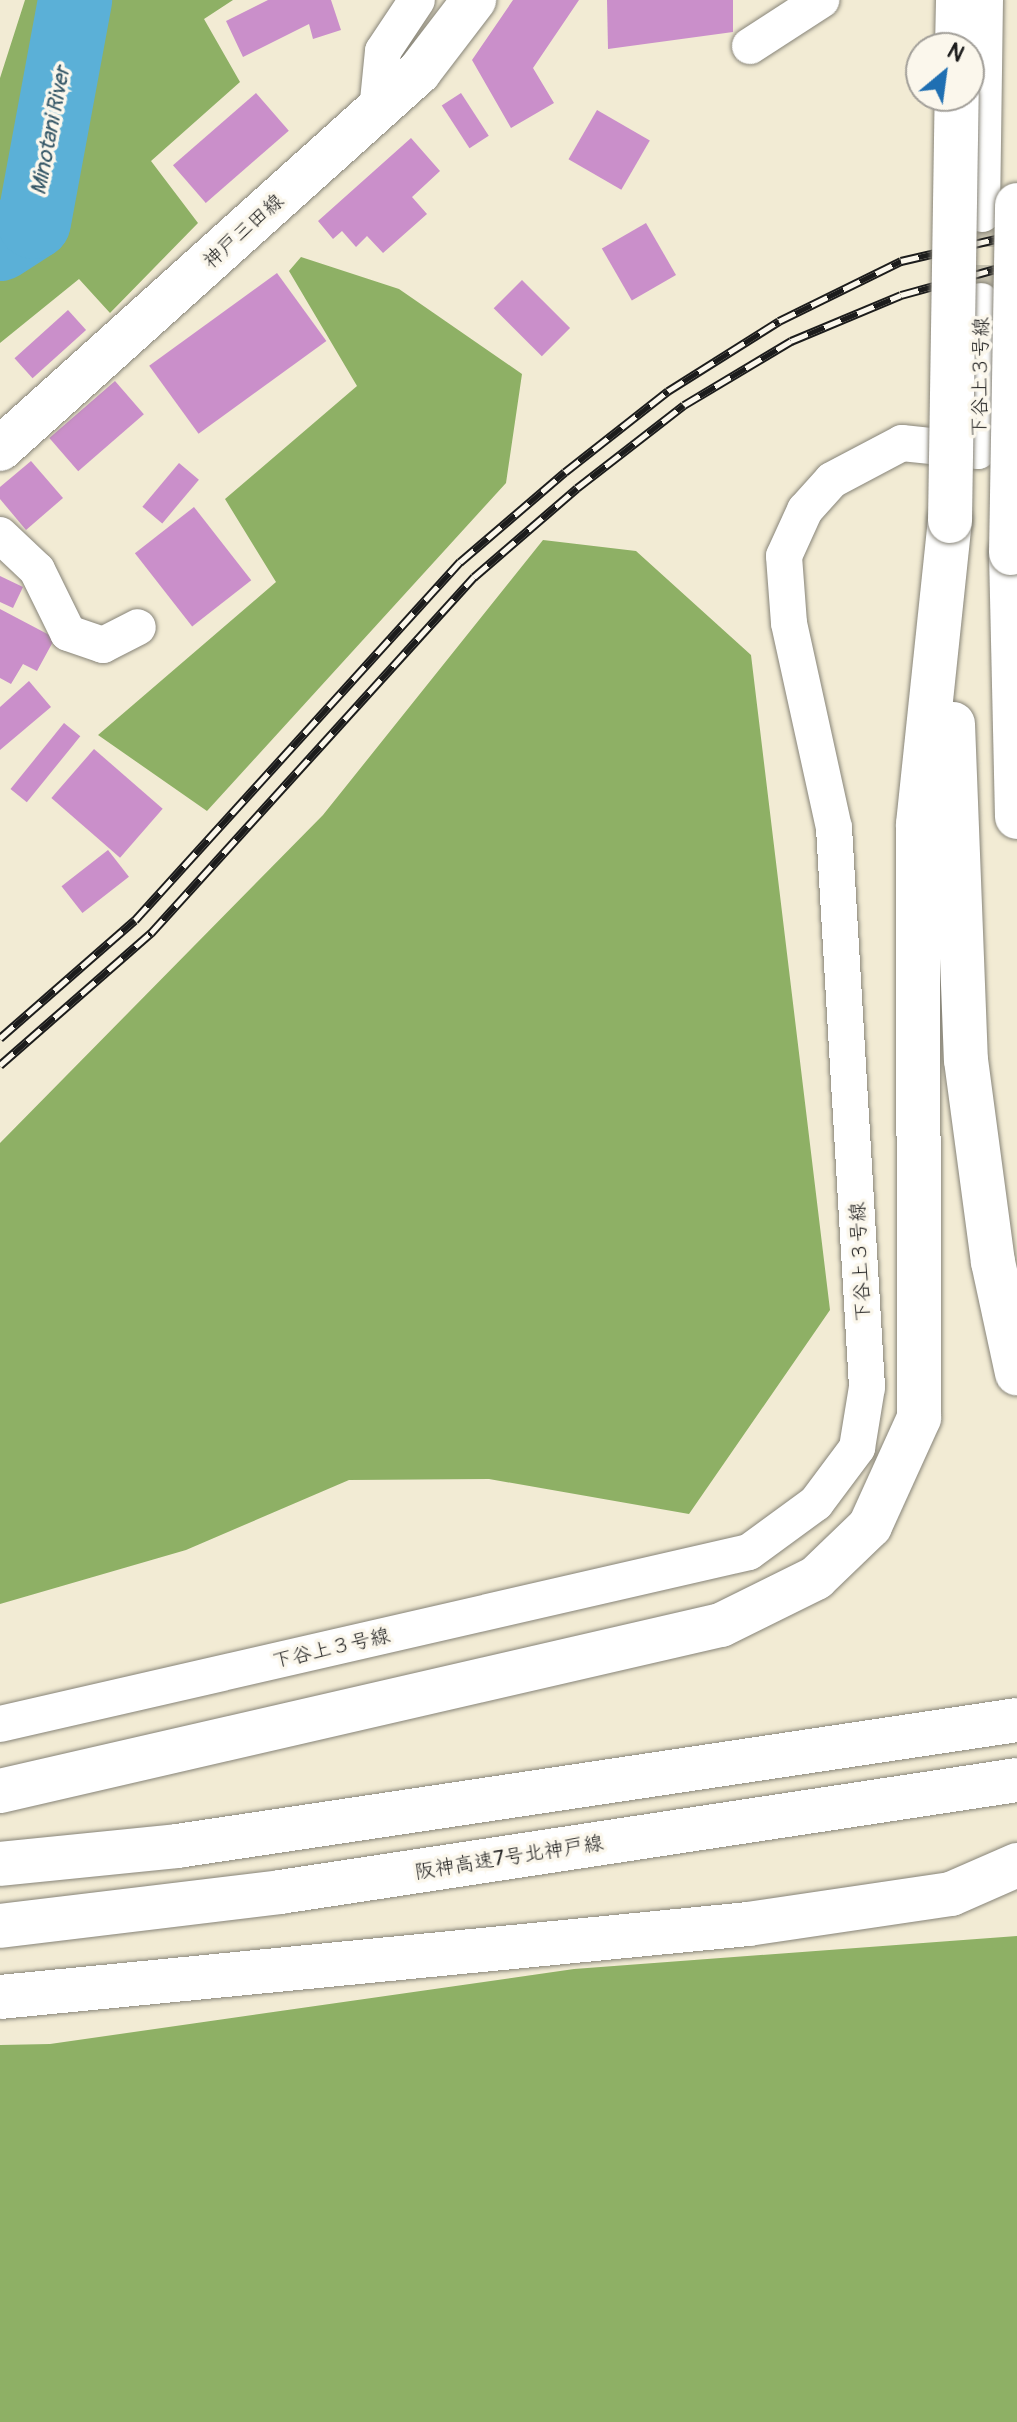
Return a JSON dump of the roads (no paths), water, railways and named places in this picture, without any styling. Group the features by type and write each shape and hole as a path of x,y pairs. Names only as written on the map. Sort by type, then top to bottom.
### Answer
{"main road":[{"name":"神戸三田線","path":"0,449 419,72 474,0"},
{"path":"957,32 958,0"},
{"path":"957,112 949,541 966,1060 993,1262 1017,1373"},
{"path":"1000,210 1017,817"},
{"path":"0,1791 721,1625 816,1578 870,1526 919,1418 918,824 949,541"},
{"path":"1011,553 1017,629"},
{"path":"0,1864 177,1846 1017,1720"},
{"name":"阪神高速7号北神戸線","path":"0,1926 280,1892 1017,1780"},
{"path":"0,1997 748,1924 951,1894 1017,1865"}],"street":[{"path":"377,111 383,51 417,0"},
{"path":"750,46 821,0"},
{"path":"985,0 1000,210"},
{"name":"下谷上３号線","path":"0,1724 749,1552 816,1503 857,1448 867,1387 834,828 789,623 784,556 805,510 832,480 902,443 978,451 981,301"},
{"path":"978,451 1017,454"},
{"path":"0,535 37,570 68,633 103,645 138,627"}],"waterway":[{"name":"Minotani River","path":"0,244 34,222 75,0"}],"tunnel":[{"path":"981,301 982,214"}],"railway":[{"path":"0,1038 135,920 460,562 565,472 668,391 779,321 901,261 1017,234"},
{"path":"0,1065 151,933 474,577 577,488 684,405 791,341 901,295 1017,263"}]}
